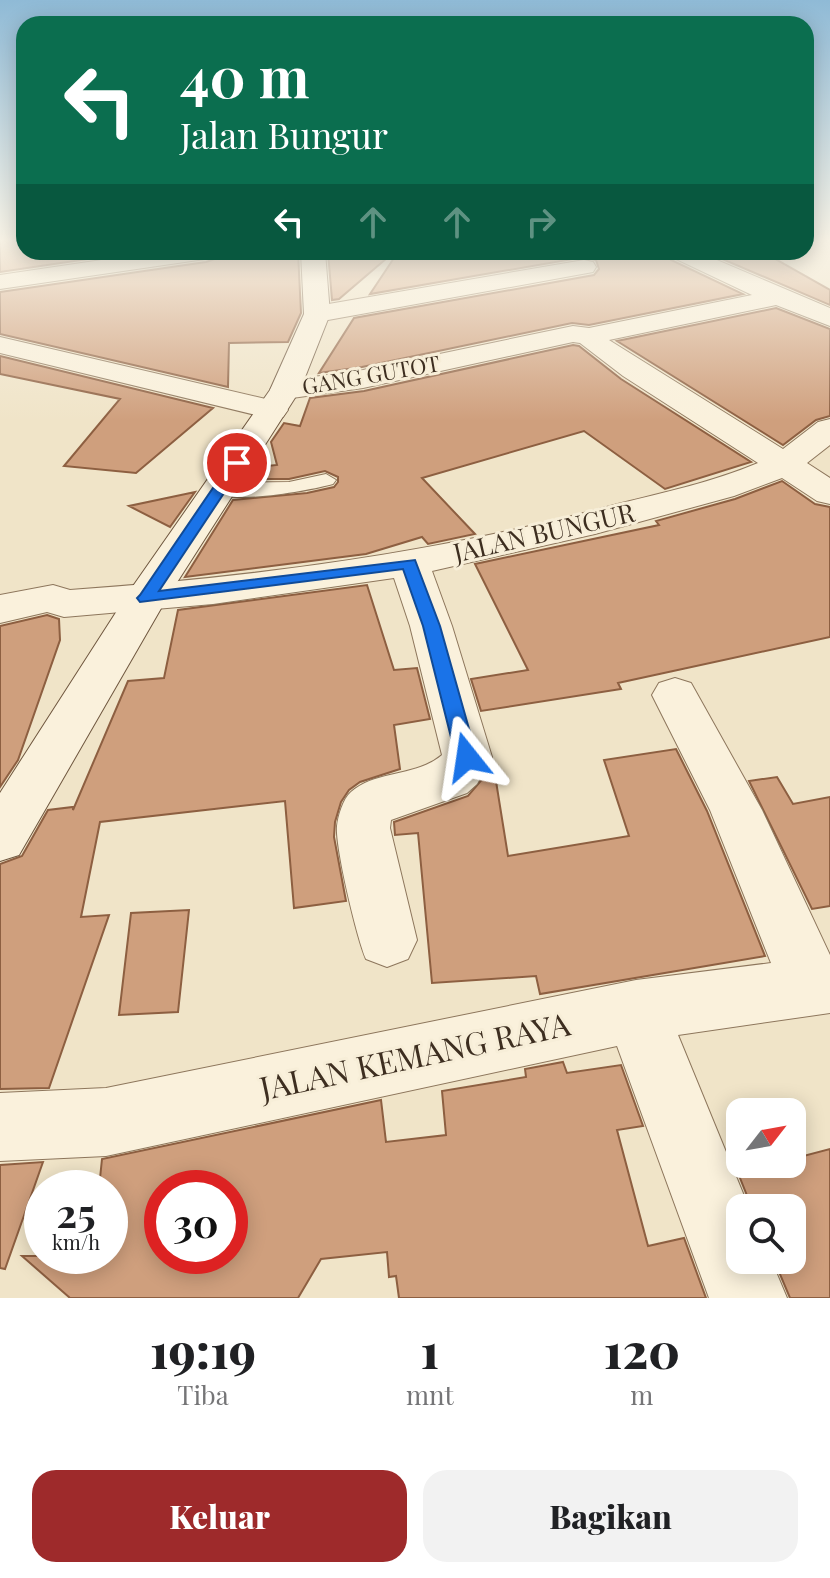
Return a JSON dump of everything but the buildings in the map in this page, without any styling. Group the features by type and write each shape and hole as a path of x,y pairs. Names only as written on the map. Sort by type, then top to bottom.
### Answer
{"street":[{"path":"0,839 146,598 278,400 317,314 316,300"},
{"path":"317,314 399,300"},
{"name":"GANG GUTOT","path":"278,400 573,334 592,337 763,300"},
{"path":"787,300 830,318"},
{"path":"592,337 592,341 633,370 830,493"},
{"path":"0,345 278,400"},
{"name":"JALAN BUNGUR","path":"0,609 53,598 64,604 146,598 409,563 585,527 728,485 785,463 830,429"},
{"path":"387,940 363,828 368,808 380,799 448,780 461,771 467,757 431,626 409,563"},
{"path":"675,695 736,810 821,986"},
{"name":"JALAN KEMANG RAYA","path":"0,1127 106,1122 636,1011 821,986"},
{"path":"636,1011 748,1298"}],"lane":[{"path":"219,489 289,488 326,480"}],"route":[{"path":"237,463 146,598 409,563 431,626 467,757"}]}
